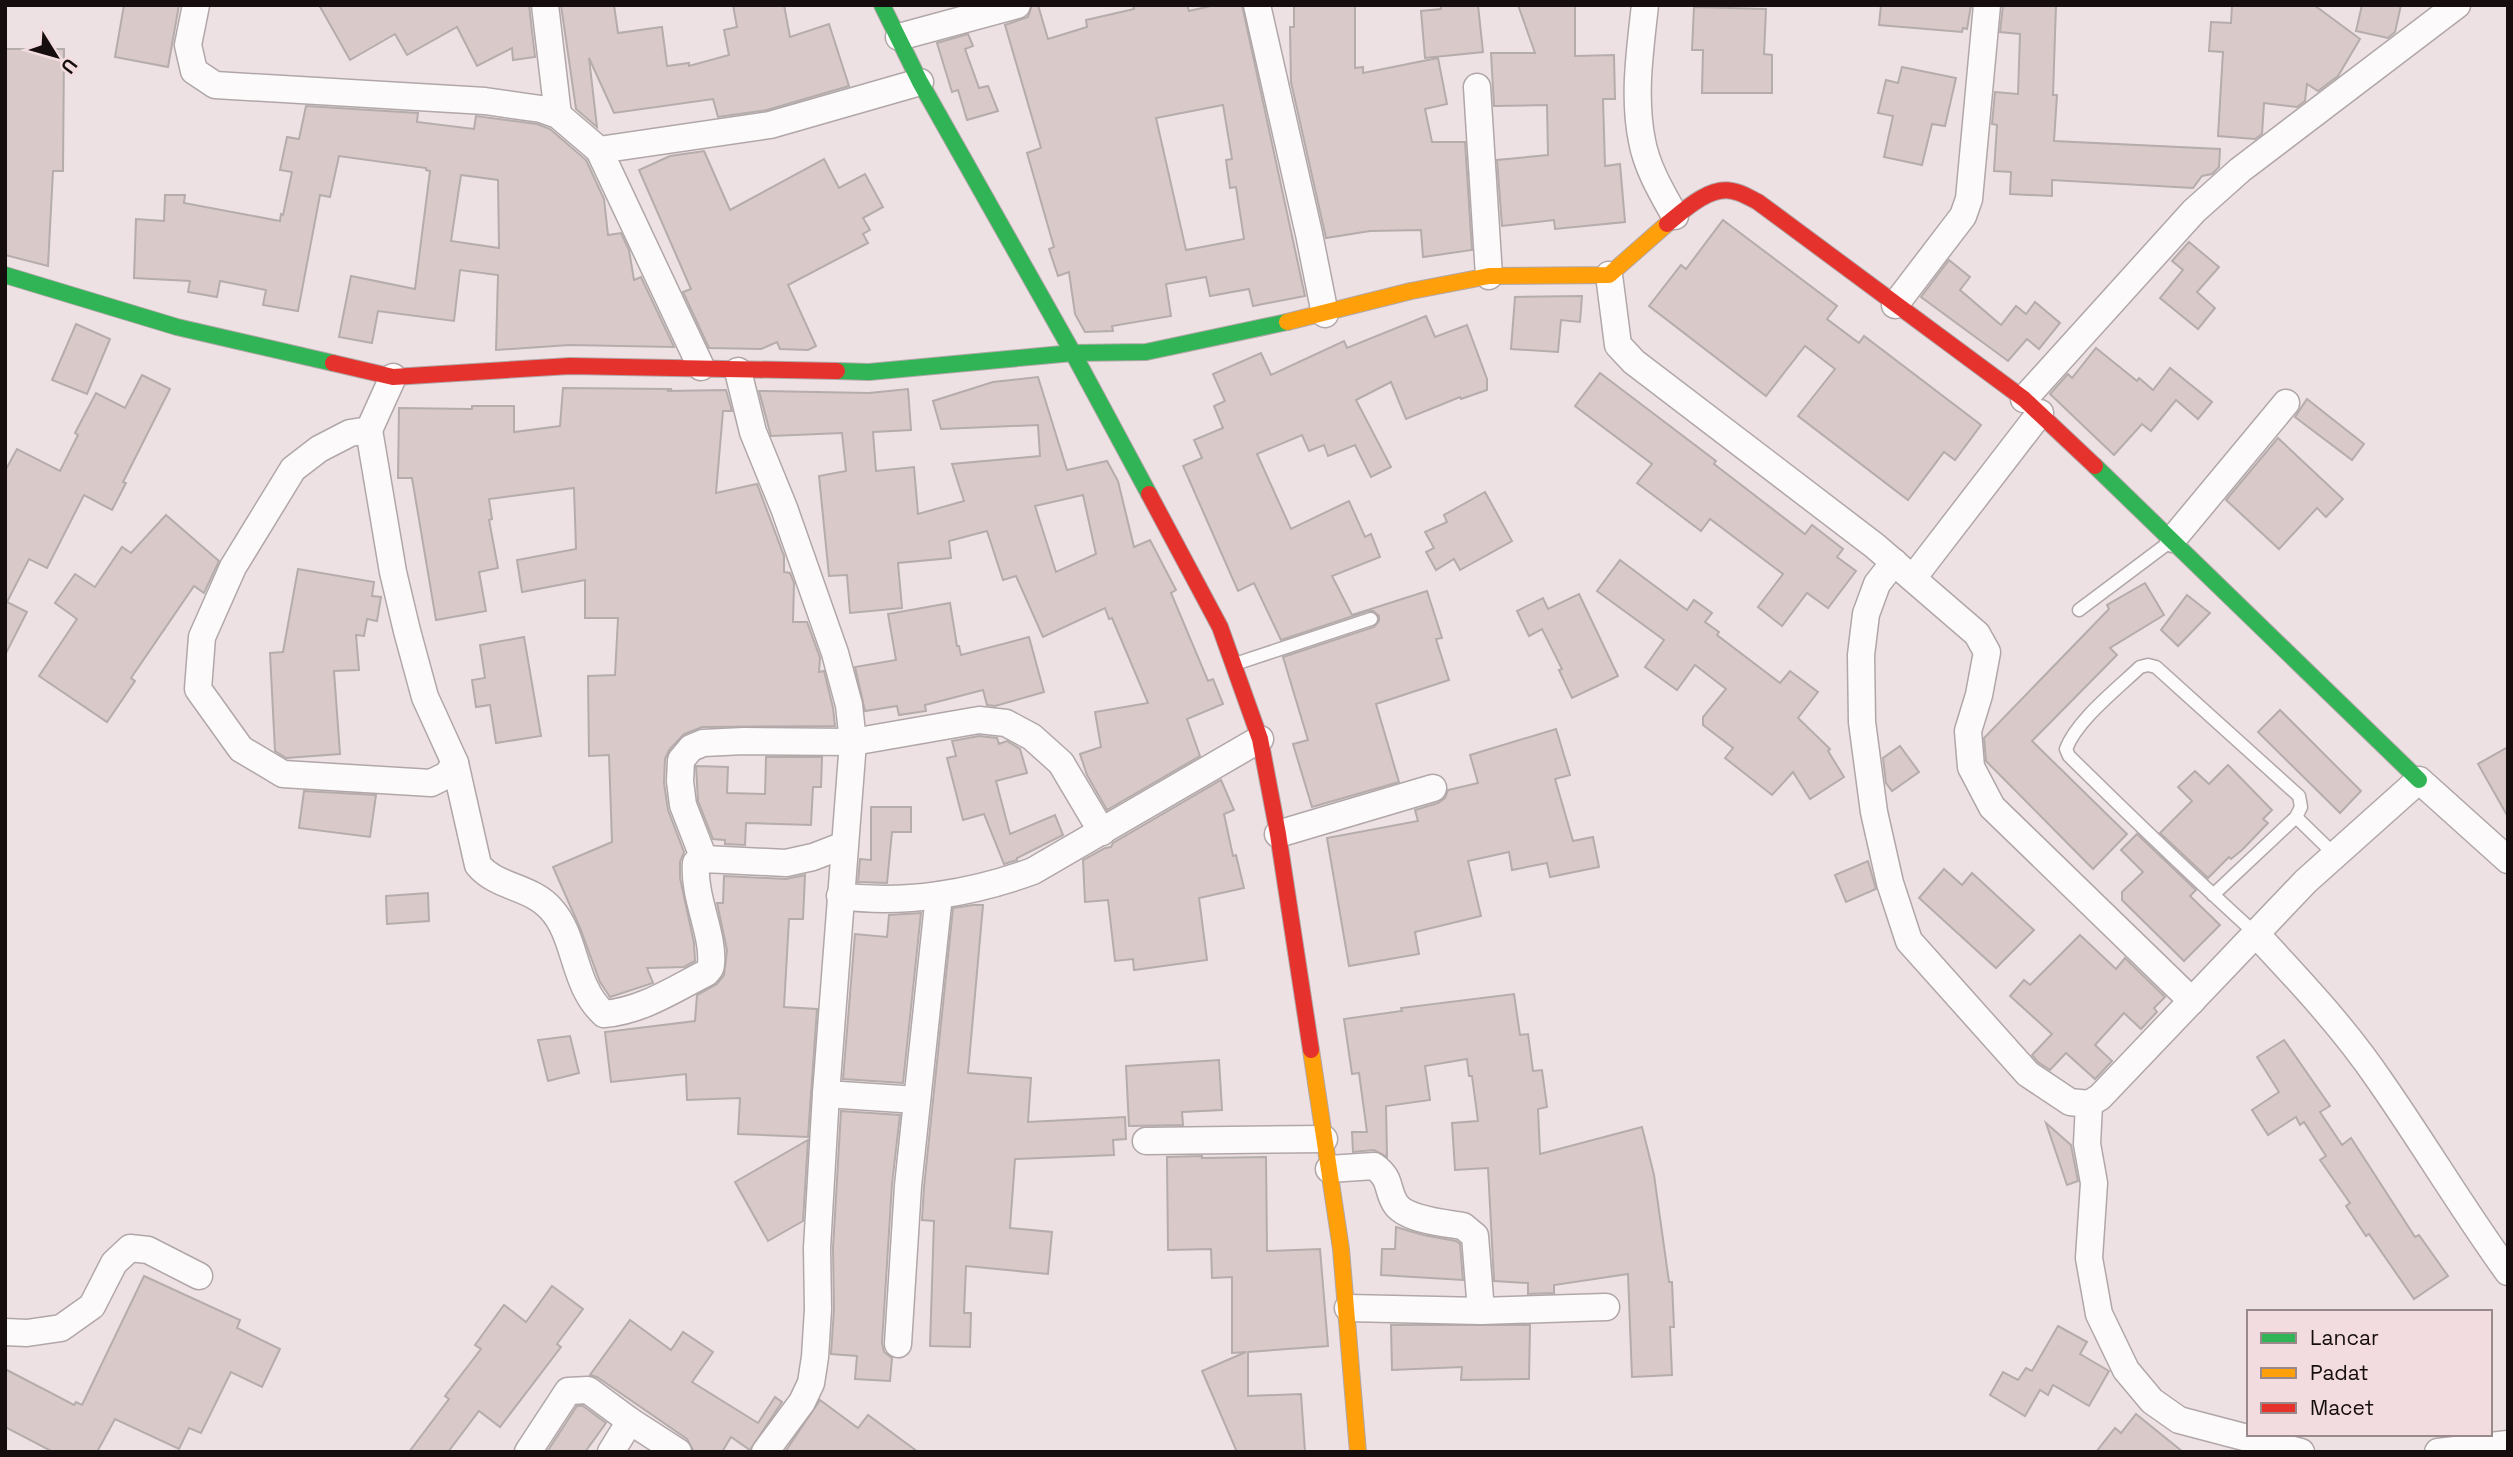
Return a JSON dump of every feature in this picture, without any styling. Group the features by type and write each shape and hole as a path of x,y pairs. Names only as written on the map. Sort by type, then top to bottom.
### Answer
{"street":[{"path":"196,5 188,45 194,71 215,85 485,101 541,109 558,115 599,150 701,368"},
{"path":"545,5 558,115"},
{"path":"881,5 920,82 1073,353 1220,627 1260,739 1278,834 1329,1169 1348,1308 1358,1452"},
{"path":"899,37 1017,5"},
{"path":"1257,5 1325,314"},
{"path":"1645,5 1636,85 1642,143 1657,184 1675,216"},
{"path":"1895,305 1963,216 1969,199 1987,5"},
{"path":"2419,780 2306,881 2100,1097 2089,1104 2070,1102 2028,1074 1909,941 1890,883 1874,812 1862,722 1861,655 1866,614 1877,584 1903,570 2032,406 2194,211 2240,170 2450,8"},
{"path":"599,150 771,125 920,82"},
{"path":"1477,87 1489,276"},
{"path":"5,275 177,327 393,377 570,366 869,372 1073,353 1146,352 1325,314 1411,291 1489,276 1609,275 1675,216 1703,198 1727,190 1758,202 2032,406 2173,539 2419,780 2508,860"},
{"path":"1609,275 1618,345 1634,362 1903,570 1977,634 1987,652 1979,695 1968,731 1971,767 1992,807 2192,1001"},
{"path":"738,371 753,432 784,508 835,653 849,705 853,742 826,1094 817,1248 818,1309 811,1383 802,1402 765,1452"},
{"path":"393,377 369,430 393,572 425,697 455,762 478,865 488,876 534,894 553,910 592,1003 604,1014 624,1012 657,999 709,969 709,943 695,878 696,863 704,859 786,863 844,845"},
{"path":"2173,539 2286,403"},
{"path":"369,430 350,433 319,449 293,469 233,567 202,637 198,689 241,749 283,774 431,783 447,775 455,762"},
{"path":"704,859 683,805 680,781 681,760 691,748 703,743 744,741 853,742 979,720 1006,723 1032,737 1061,763 1101,832"},
{"path":"840,896 864,900 939,895 998,884 1033,871 1260,739"},
{"path":"1278,834 1433,788"},
{"path":"898,1344 908,1186 939,895"},
{"path":"2256,934 2322,1005 2379,1079 2468,1216 2508,1272"},
{"path":"826,1094 917,1100"},
{"path":"2089,1104 2087,1144 2094,1183 2089,1258 2099,1314 2126,1370 2152,1401 2179,1420 2301,1452"},
{"path":"1146,1141 1324,1139"},
{"path":"1329,1169 1374,1166 1387,1179 1394,1202 1400,1210 1470,1230 1475,1236 1481,1311"},
{"path":"5,1332 27,1333 61,1328 92,1306 114,1263 130,1248 148,1250 198,1276"},
{"path":"1348,1308 1481,1311 1606,1307"},
{"path":"528,1452 568,1391 588,1390 678,1452"},
{"path":"611,1452 630,1421"},
{"path":"2438,1452 2508,1444"}],"lane":[{"path":"2079,610 2173,539"},
{"path":"1233,665 1371,619"},
{"path":"2213,895 2296,817 2301,807 2299,796 2156,667 2140,667 2069,741 2066,750 2068,756 2213,895 2256,934"},
{"path":"2296,817 2335,855"}],"building":[{"path":"124,5 179,5 168,67 115,57"},
{"path":"319,5 529,5 535,57 513,60 512,48 477,66 457,27 407,55 395,34 350,60"},
{"path":"561,5 614,5 618,33 662,27 667,66 689,63 689,66 729,55 724,30 737,27 733,5 784,5 790,37 829,24 849,86 767,110 718,117 713,99 614,113 589,58 597,127 576,109"},
{"path":"1032,5 1038,5 1048,39 1087,27 1086,20 1134,9 1133,5 1187,5 1189,11 1215,5 1242,5 1305,296 1253,306 1249,289 1210,296 1206,277 1166,284 1171,316 1112,326 1113,331 1085,332 1075,314 1069,272 1058,276 1049,249 1054,247 1027,153 1041,148 1005,25 1028,17","holes":["1223,105 1232,159 1226,160 1230,188 1236,187 1244,239 1186,250 1156,118"]},
{"path":"1294,5 1355,5 1355,68 1363,67 1363,73 1438,58 1447,104 1425,109 1432,142 1465,142 1472,250 1423,257 1421,230 1370,231 1326,238 1291,82 1290,27 1294,27"},
{"path":"1441,5 1478,5 1483,52 1425,58 1421,11 1441,9"},
{"path":"1518,5 1575,5 1575,56 1614,55 1615,99 1603,99 1605,166 1620,164 1625,222 1555,229 1554,220 1502,226 1497,160 1548,155 1547,105 1494,106 1491,53 1535,53"},
{"path":"1881,5 1971,5 1967,29 1963,28 1962,32 1879,25"},
{"path":"2003,5 2056,5 2053,95 2057,95 2054,141 2220,149 2219,167 2212,174 2202,176 2193,188 2052,180 2052,196 2010,194 2011,172 1994,171 1997,125 1992,124 1995,92 2018,94 2020,34 2000,32"},
{"path":"2232,5 2314,5 2360,39 2338,76 2318,91 2307,84 2305,101 2297,107 2264,103 2262,134 2255,139 2218,136 2223,52 2209,51 2211,22 2231,23"},
{"path":"2362,5 2401,5 2395,32 2388,38 2356,31"},
{"path":"1694,7 1766,9 1764,54 1772,55 1772,93 1702,93 1703,50 1692,50"},
{"path":"968,34 973,46 965,49 979,88 988,86 998,111 967,120 958,90 952,92 937,43"},
{"path":"5,49 64,49 63,171 53,171 48,266 5,255"},
{"path":"1902,67 1956,78 1945,126 1932,124 1922,165 1884,157 1893,116 1878,113 1886,80 1898,83"},
{"path":"306,106 418,113 417,122 474,129 476,116 537,124 550,129 586,160 604,199 608,235 621,233 629,250 634,280 641,277 674,347 569,345 496,350 498,275 460,270 454,321 378,311 372,343 339,337 351,276 415,289 430,171 426,168 339,156 330,197 320,195 298,311 263,305 266,290 220,281 217,297 188,292 190,281 134,278 136,219 164,221 165,195 185,195 184,203 280,221 292,172 280,170 287,137 299,139","holes":["461,175 498,180 499,248 451,241"]},
{"path":"704,151 730,210 824,159 839,188 865,174 883,207 863,218 870,230 863,234 868,243 788,285 816,346 808,350 780,349 777,342 761,349 709,348 683,292 691,289 639,170 670,156"},
{"path":"1723,220 1837,306 1827,319 1859,343 1864,336 1981,425 1955,460 1944,452 1908,500 1798,416 1835,369 1805,346 1766,396 1649,306 1681,265 1686,269"},
{"path":"2189,242 2219,267 2197,292 2215,308 2198,329 2160,298 2183,270 2172,261"},
{"path":"1949,260 1970,277 1960,290 2001,325 2016,306 2026,314 2035,302 2060,323 2039,349 2027,339 2008,361 1921,297"},
{"path":"1582,296 1580,322 1561,320 1558,352 1511,349 1515,297"},
{"path":"1426,316 1435,337 1467,325 1487,379 1487,390 1461,399 1460,397 1406,419 1391,382 1356,400 1391,467 1371,477 1355,445 1328,456 1324,445 1309,451 1302,435 1257,454 1291,529 1349,501 1365,537 1371,534 1380,557 1332,576 1352,615 1427,591 1442,638 1436,639 1449,680 1376,704 1399,782 1312,807 1293,744 1308,740 1283,657 1374,627 1379,616 1368,611 1281,640 1254,583 1238,591 1183,466 1202,458 1194,440 1223,428 1214,406 1225,401 1213,374 1261,353 1271,375 1344,341 1347,348"},
{"path":"76,324 110,339 87,394 52,380"},
{"path":"2096,348 2137,381 2139,378 2153,390 2170,368 2212,402 2198,419 2176,400 2151,431 2142,424 2114,455 2050,394 2068,374 2072,378"},
{"path":"1600,373 1716,461 1714,464 1805,534 1812,525 1843,549 1837,557 1856,571 1828,608 1807,593 1782,626 1758,607 1783,574 1710,519 1701,531 1637,483 1652,464 1575,406"},
{"path":"142,375 170,389 123,482 126,483 112,510 84,495 47,568 29,559 7,602 27,612 5,655 5,471 17,449 60,471 78,435 75,433 96,393 125,408"},
{"path":"1038,377 1067,470 1107,461 1118,481 1134,547 1150,540 1176,590 1171,593 1208,681 1213,679 1223,704 1187,719 1200,756 1107,810 1087,775 1080,754 1101,747 1095,712 1148,703 1112,618 1109,619 1105,608 1043,637 1016,576 1003,580 987,531 949,541 951,558 898,563 902,608 850,613 847,575 829,576 819,476 846,471 842,433 771,436 759,391 869,393 908,389 911,430 873,432 876,471 914,467 918,514 964,501 952,464 1040,456 1038,425 941,429 933,401 993,382","holes":["1083,495 1096,554 1056,572 1035,506"]},
{"path":"563,388 726,390 732,411 723,411 716,493 757,484 784,556 784,572 790,573 794,583 793,622 807,622 820,658 819,672 824,671 835,726 702,727 684,734 669,750 665,759 664,783 668,810 684,852 680,862 680,878 694,943 695,961 684,967 647,968 653,983 610,997 600,982 553,867 612,842 609,755 589,756 588,676 615,675 618,618 585,618 585,580 522,592 517,560 576,549 574,488 489,499 492,519 489,520 498,568 479,572 486,611 436,620 412,478 398,478 399,408 472,409 472,406 514,406 514,432 560,426"},
{"path":"2307,399 2364,444 2352,460 2295,417"},
{"path":"2278,438 2343,499 2326,517 2317,508 2279,549 2226,500"},
{"path":"1485,492 1512,541 1460,570 1454,559 1436,570 1426,552 1434,548 1425,532 1447,522 1444,515"},
{"path":"166,515 219,561 204,593 194,586 131,678 135,681 107,722 39,676 77,619 55,603 75,574 95,587 122,547 131,553"},
{"path":"1620,560 1687,610 1694,600 1712,613 1705,622 1719,632 1717,635 1780,683 1790,671 1818,692 1798,718 1830,749 1828,751 1844,777 1810,799 1793,772 1772,795 1725,758 1733,748 1703,725 1703,717 1726,689 1695,665 1677,690 1645,667 1664,640 1597,591"},
{"path":"298,569 374,582 372,596 381,597 377,621 367,619 364,636 356,635 359,670 334,671 340,754 286,758 275,751 270,653 283,652"},
{"path":"2145,583 2164,615 2110,648 2117,655 2032,741 2127,834 2093,869 1986,761 1984,738 2109,609 2107,605"},
{"path":"1579,594 1618,676 1572,698 1559,670 1562,669 1542,629 1529,636 1517,611 1543,598 1548,609"},
{"path":"2187,595 2210,613 2178,646 2161,630"},
{"path":"950,603 961,655 1029,637 1044,692 995,706 987,705 983,690 925,705 926,711 899,715 897,706 865,711 855,667 896,660 888,614"},
{"path":"524,637 541,736 496,743 490,705 476,707 472,680 485,678 480,645"},
{"path":"2280,710 2361,791 2340,813 2258,732"},
{"path":"1556,729 1570,775 1555,779 1573,841 1593,837 1599,867 1550,877 1547,863 1512,870 1509,852 1468,861 1481,916 1415,932 1419,954 1349,966 1327,838 1418,821 1415,810 1438,803 1445,798 1448,790 1478,783 1470,755"},
{"path":"979,736 997,738 999,744 1007,741 1020,749 1027,773 996,781 1010,834 1055,815 1063,835 1017,860 1004,864 984,814 963,820 947,758 956,756 952,741"},
{"path":"1900,746 1919,772 1892,791 1886,783 1883,758"},
{"path":"2508,747 2508,817 2478,764"},
{"path":"766,757 822,757 821,787 813,787 811,825 746,823 745,845 725,844 725,840 713,839 698,801 696,766 728,767 727,793 765,794"},
{"path":"2228,765 2272,810 2263,819 2268,823 2242,850 2231,859 2229,857 2208,878 2160,833 2192,801 2178,787 2195,771 2209,784"},
{"path":"1221,780 1234,810 1224,814 1233,856 1236,855 1244,888 1199,898 1207,960 1134,970 1133,959 1115,961 1108,900 1085,902 1083,860 1111,847 1113,843"},
{"path":"304,791 376,795 370,837 299,828"},
{"path":"871,807 911,807 911,832 892,832 887,883 858,882 860,859 871,860"},
{"path":"2137,834 2196,890 2190,896 2220,925 2184,961 2122,900 2122,892 2143,872 2121,850"},
{"path":"1868,861 1876,889 1846,902 1835,875"},
{"path":"1944,869 1962,885 1972,873 2034,930 1996,968 1919,898"},
{"path":"805,875 803,919 789,919 784,1007 817,1009 808,1137 738,1134 740,1098 687,1100 686,1074 611,1082 605,1032 695,1021 697,995 717,984 724,975 727,950 717,903 723,903 724,876 786,879"},
{"path":"428,893 429,921 387,924 386,896"},
{"path":"983,905 968,1073 1031,1078 1028,1122 1125,1117 1126,1139 1113,1140 1114,1155 1015,1159 1010,1228 1052,1232 1048,1274 966,1266 964,1313 971,1313 970,1347 930,1346 934,1221 922,1220 924,1187 953,908"},
{"path":"921,913 903,1083 843,1079 855,934 887,937 889,915"},
{"path":"2080,935 2116,969 2125,958 2165,997 2154,1008 2157,1012 2141,1029 2124,1013 2095,1045 2112,1061 2095,1079 2066,1053 2050,1070 2038,1062 2032,1055 2052,1034 2010,996 2024,980 2030,985"},
{"path":"1514,994 1520,1035 1528,1034 1533,1071 1542,1070 1547,1107 1538,1109 1540,1154 1642,1127 1654,1175 1669,1282 1672,1282 1672,1375 1632,1377 1628,1274 1554,1285 1554,1293 1528,1294 1528,1283 1494,1281 1488,1168 1455,1170 1452,1123 1478,1121 1467,1059 1425,1066 1430,1100 1386,1106 1387,1157 1374,1150 1353,1152 1352,1132 1367,1132 1359,1073 1352,1074 1344,1019 1402,1011 1401,1008"},
{"path":"570,1036 579,1073 548,1081 538,1040"},
{"path":"2284,1040 2330,1106 2320,1112 2342,1145 2351,1138 2415,1237 2419,1235 2448,1276 2414,1299 2346,1206 2350,1203 2320,1160 2326,1156 2304,1122 2300,1125 2296,1117 2268,1135 2252,1110 2279,1092 2257,1057"},
{"path":"1219,1060 1222,1110 1182,1112 1183,1125 1129,1126 1126,1066"},
{"path":"841,1111 900,1115 892,1184 882,1343 884,1352 892,1358 890,1381 855,1379 857,1356 831,1354 834,1309 833,1248"},
{"path":"2046,1123 2071,1145 2078,1181 2067,1185"},
{"path":"808,1140 803,1221 768,1241 735,1182"},
{"path":"1167,1157 1266,1157 1267,1251 1320,1249 1328,1346 1248,1352 1248,1396 1301,1394 1305,1452 1237,1452 1202,1371 1246,1352 1232,1353 1232,1277 1212,1278 1211,1249 1168,1250"},
{"path":"1396,1227 1460,1244 1463,1280 1381,1275 1382,1249 1395,1249"},
{"path":"144,1276 240,1320 237,1328 280,1349 262,1387 231,1372 201,1433 189,1428 179,1449 115,1419 97,1452 53,1452 5,1427 5,1369 74,1405 76,1402 82,1405"},
{"path":"552,1286 583,1309 557,1344 561,1347 500,1427 479,1411 448,1452 409,1452 449,1399 445,1396 481,1349 475,1345 504,1305 526,1322"},
{"path":"630,1320 671,1350 683,1332 713,1352 692,1382 758,1423 775,1397 782,1402 750,1450 731,1437 722,1452 694,1452 687,1439 597,1377 590,1375"},
{"path":"1391,1325 1530,1325 1529,1379 1461,1380 1462,1367 1392,1370"},
{"path":"2058,1326 2087,1342 2080,1354 2109,1371 2089,1406 2053,1385 2048,1395 2040,1390 2025,1416 1990,1395 2003,1372 2018,1380 2026,1368 2032,1371"},
{"path":"820,1400 858,1428 868,1415 918,1452 785,1452"},
{"path":"577,1406 583,1406 606,1423 585,1452 547,1452"},
{"path":"2136,1414 2183,1452 2096,1452 2115,1428 2121,1433"}],"traffic: fast":[{"path":"882,5 920,82 1149,494"},
{"path":"5,275 177,327 333,363"},
{"path":"837,371 869,372 1073,353 1146,352 1287,322"},
{"path":"2095,466 2419,780"}],"traffic: slow":[{"path":"1287,322 1411,291 1489,276 1609,275 1667,224"},
{"path":"1311,1050 1341,1249 1358,1452"}],"traffic: jam":[{"path":"1667,224 1697,201 1714,192 1735,192 1758,202 2024,399 2095,466"},
{"path":"333,363 393,377 570,366 837,371"},
{"path":"1149,494 1220,627 1260,739 1278,834 1311,1050"}]}
